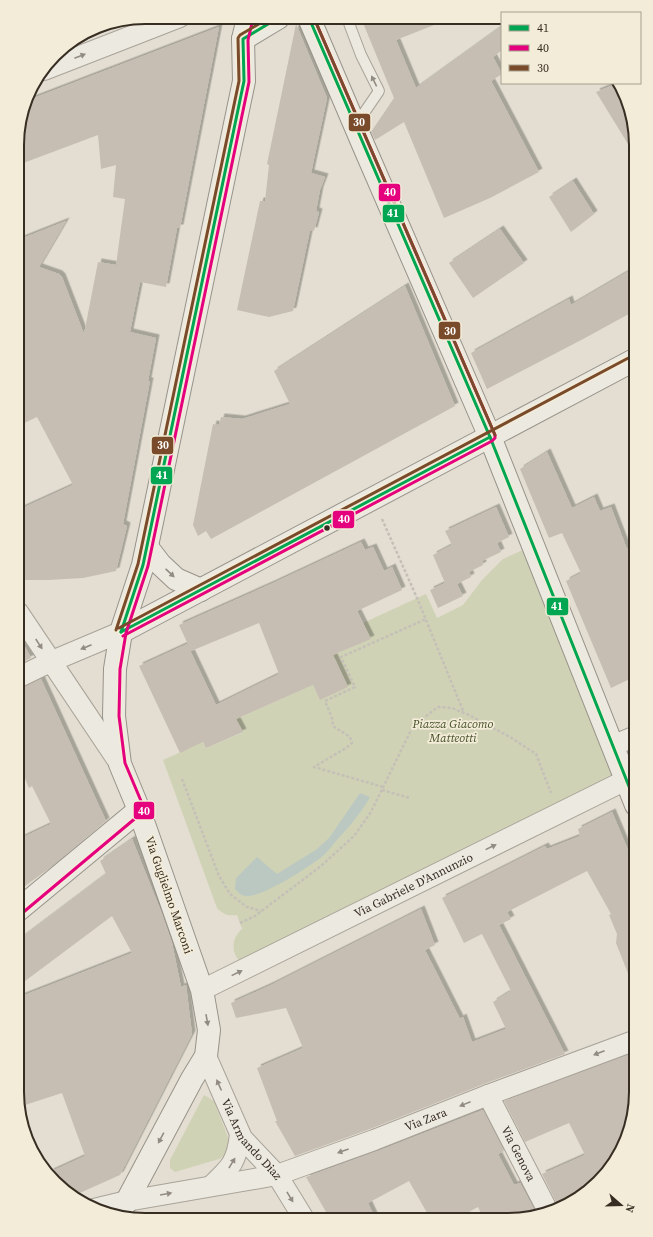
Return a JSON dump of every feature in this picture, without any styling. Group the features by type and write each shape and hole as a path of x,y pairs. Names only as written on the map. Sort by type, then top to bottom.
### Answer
{"main road":[{"name":"Via Guglielmo Marconi","path":"122,1208 192,1078 206,1056 209,1030 202,990 139,810 120,764 114,716 115,669 121,632 143,565 147,547 244,81 243,38 246,24"},
{"path":"243,38 268,24"},
{"path":"312,24 490,437 629,788"},
{"path":"121,632 629,363"},
{"path":"147,547 160,564 176,579 201,590"},
{"path":"24,905 139,810"}],"street":[{"path":"53,67 162,24"},
{"path":"24,621 120,764"},
{"path":"24,675 50,662 121,632"},
{"path":"612,746 629,739"},
{"name":"Via Gabriele D'Annunzio","path":"202,990 626,780"},
{"name":"Via Zara","path":"122,1208 212,1186 277,1175 374,1140 488,1095 629,1043"},
{"name":"Via Armando Diaz","path":"206,1056 242,1138 277,1175 300,1213"},
{"name":"Via Genova","path":"488,1095 546,1207"},
{"path":"212,1186 225,1174 233,1163 238,1150 240,1134"}],"lane":[{"path":"350,24 361,55 378,90 355,126"}],"path":[{"path":"373,499 426,619 464,713"},
{"path":"410,798 383,788 314,767 352,743 350,736 333,726 332,718 325,701 355,687 341,657 426,619"},
{"path":"240,923 256,916 321,866 354,836 371,812 413,726 438,707 452,708 464,713 505,734 536,754 558,813"},
{"path":"182,779 219,876 230,894 247,907 261,911"}],"green space":[{"name":"Piazza Giacomo Matteotti","path":"529,547 619,776 241,963 235,955 234,950 234,941 242,929 237,915 226,914 217,908 163,760 203,742 206,748 242,733 236,719 313,685 320,699 348,687 333,655 370,639 363,623 426,594 437,618 463,605 482,580 503,559"},
{"path":"204,1095 214,1101 229,1140 225,1155 219,1159 175,1172 170,1168 170,1160"}],"shaded area":[{"path":"360,793 370,797 350,825 326,853 317,860 285,881 252,896 240,894 235,889 236,878 257,857 277,874 317,849 329,838"}],"building":[{"path":"296,24 327,98 311,173 325,177 320,190 316,211 319,212 314,231 310,230 293,311 269,317 237,310 260,201 265,201 269,165 267,164"},
{"path":"363,24 437,24 396,40 416,88 501,27 501,51 493,57 501,75 491,81 539,172 490,198 444,218 404,122 375,140 371,132 394,98"},
{"path":"219,27 180,228 177,228 166,287 140,282 130,332 156,338 148,381 150,381 123,524 127,526 116,571 83,578 24,580 24,507 73,485 37,417 24,423 24,238 66,221 39,267 59,274 62,277 84,334 98,262 116,265 125,199 113,197 116,165 101,169 98,135 24,163 25,129 30,106 33,98"},
{"path":"613,85 623,106 627,121 629,146 596,92"},
{"path":"573,181 594,214 571,232 549,197"},
{"path":"500,229 524,263 473,298 449,263"},
{"path":"629,271 629,314 487,389 471,353 569,299 571,305"},
{"path":"405,286 455,406 211,539 206,531 198,536 193,525 213,424 219,425 221,417 242,419 290,404 274,371"},
{"path":"547,452 572,508 594,497 600,511 611,507 627,549 629,548 629,679 611,688 566,581 581,573 562,533 549,538 520,469"},
{"path":"496,507 509,537 497,543 501,552 482,561 483,565 469,572 471,577 457,584 463,596 438,608 430,590 445,583 433,555 452,545 445,531"},
{"path":"361,542 365,550 373,547 384,571 392,567 402,590 357,611 371,639 333,655 348,687 320,700 313,685 236,719 243,732 206,748 203,742 180,753 139,666 187,644 216,705 279,674 259,623 191,651 179,625"},
{"path":"24,645 31,658 24,662"},
{"path":"41,679 106,821 55,864 24,887 24,837 51,824 32,786 29,788 24,776 24,687"},
{"path":"612,812 629,852 629,976 616,943 617,934 609,915 611,914 587,871 507,912 511,919 499,925 565,1054 370,1129 295,1156 275,1121 277,1121 257,1068 303,1048 286,1008 236,1018 231,1003 271,985 421,909 435,945 425,950 460,1019 463,1017 472,1042 506,1029 493,1002 511,991 482,934 464,943 442,898 545,846 547,849 580,836 578,829"},
{"path":"132,839 172,943 181,987 186,985 192,1034 120,1175 79,1193 65,1183 53,1171 85,1156 62,1093 25,1105 24,995 132,953 112,916 24,982 24,936 106,874 100,861"},
{"path":"629,1055 629,1100 627,1116 620,1138 604,1166 594,1178 575,1193 557,1203 542,1174 585,1155 569,1123 525,1142 504,1101"},
{"path":"483,1110 504,1151 498,1154 514,1185 520,1183 535,1210 516,1213 481,1213 478,1207 467,1213 427,1213 409,1181 368,1203 373,1213 327,1213 306,1177"}],"transit line":[{"name":"40","path":"24,912 144,811 125,763 119,716 120,669 126,633 148,566 249,82 248,40 252,24"},
{"name":"30","path":"116,630 138,564 239,81 238,38 240,35 259,24"},
{"name":"41","path":"121,632 143,565 244,81 243,39 268,24"},
{"name":"41","path":"312,24 490,437 629,786"},
{"name":"40","path":"123,636 492,441 495,438 317,24"},
{"name":"30","path":"317,24 495,435"},
{"name":"30","path":"119,628 629,358"},
{"name":"41","path":"121,632 490,437"}]}
